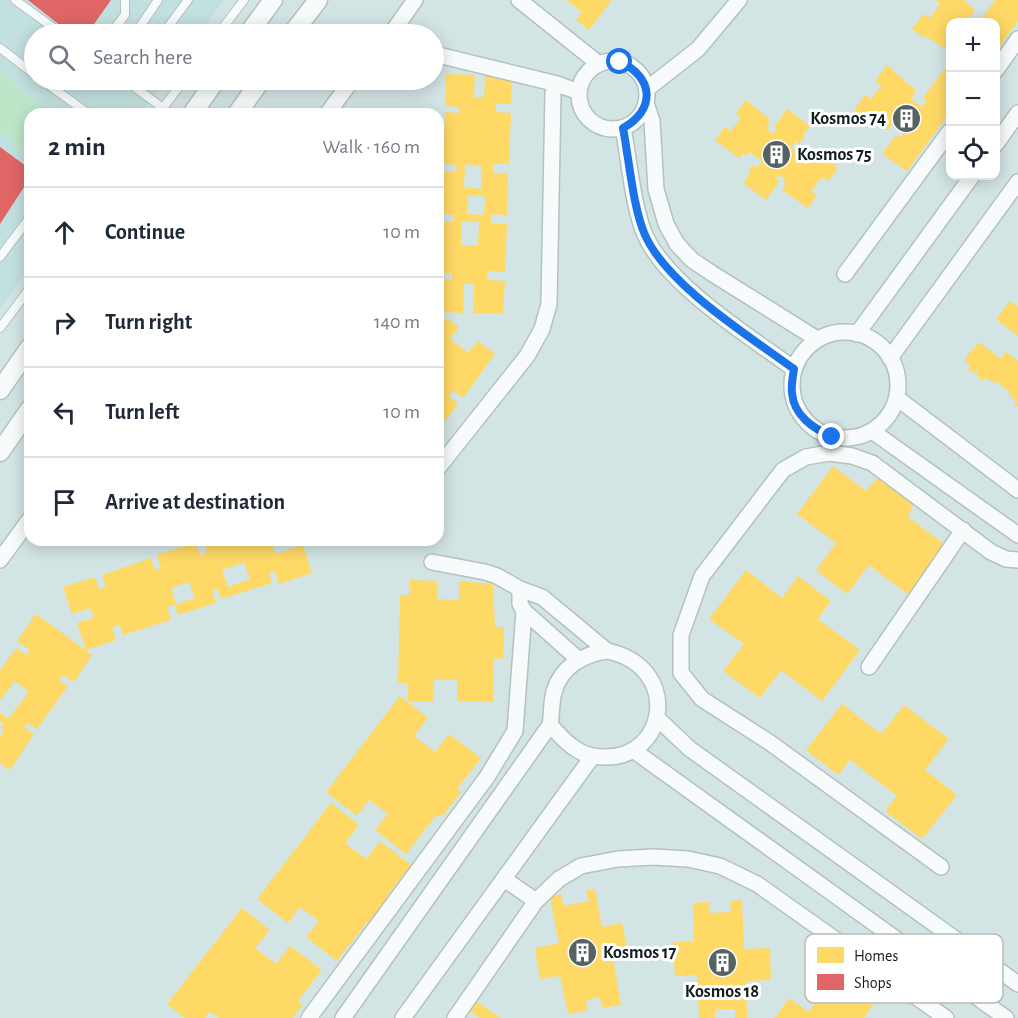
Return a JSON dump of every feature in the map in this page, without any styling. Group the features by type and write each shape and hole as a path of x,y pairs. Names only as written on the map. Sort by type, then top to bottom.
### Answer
{"street":[{"path":"255,24 273,0"},
{"path":"300,24 318,0"},
{"path":"398,24 415,0"},
{"path":"519,0 600,64"},
{"path":"739,0 698,49 647,96 642,114 634,122 623,128 607,129 592,122 582,110 579,92 584,78 600,64 620,62 632,67 642,76 647,96 652,121 656,189 666,224 677,244 692,260 817,339"},
{"path":"1000,64 1018,39"},
{"path":"444,56 557,84 579,92"},
{"path":"444,460 527,356 542,329 549,304 553,94 557,84"},
{"path":"196,108 209,90"},
{"path":"241,108 254,90"},
{"path":"331,108 345,90"},
{"path":"1000,138 1018,113"},
{"path":"623,128 640,217 646,236 664,266 721,316 794,369"},
{"path":"845,274 946,138"},
{"path":"857,334 969,180"},
{"path":"890,357 1018,182"},
{"path":"837,333 857,334 876,342 890,357 897,377 897,398 888,417 872,431 853,438 832,437 813,428 799,412 792,393 794,369 802,353 817,339 837,333"},
{"path":"0,390 24,356"},
{"path":"897,398 1018,490"},
{"path":"0,452 24,418"},
{"path":"872,431 1018,535"},
{"path":"941,867 769,742 702,699 681,673 681,635 702,576 783,470 806,457 829,453 852,456 872,463 991,552 1006,559 1018,560"},
{"path":"0,560 24,527"},
{"path":"869,667 963,530"},
{"path":"432,562 485,572 542,597 607,651"},
{"path":"520,589 520,604 524,611 578,659"},
{"path":"309,1018 487,777 515,731 524,611"},
{"path":"343,1018 549,725 553,692 562,673 578,659 607,651 618,653 637,662 651,677 658,697 657,718 648,736 633,750 613,758 592,757 573,748 549,725"},
{"path":"657,718 690,749 948,934"},
{"path":"633,750 889,934"},
{"path":"403,1018 592,757"},
{"path":"455,1018 536,901 559,879 580,866 653,856 688,859 720,866 757,884 828,934"},
{"path":"504,879 536,901"},
{"path":"1003,973 1018,984"},
{"path":"925,1003 946,1018"},
{"path":"985,1003 1006,1018"}],"lane":[{"path":"15,0 48,24"},
{"path":"118,24 125,15 125,0"},
{"path":"142,24 158,0"},
{"path":"171,24 188,0"},
{"path":"226,24 244,0"},
{"path":"0,48 24,66"},
{"path":"56,90 81,108"},
{"path":"141,90 163,108 176,90"},
{"path":"0,256 24,226"},
{"path":"0,328 24,296"}],"shaded area":[{"path":"0,0 224,0 206,24 24,24 24,90 158,90 144,108 24,108 24,276 0,309"}],"green space":[{"path":"2,73 41,108 24,108 24,152 0,131 0,75"}],"building: Homes":[{"path":"566,0 612,0 589,30 576,20 582,12"},
{"path":"935,0 964,0 975,10 969,18 946,18 946,49 912,29 924,14 930,18 940,4"},
{"path":"995,0 1018,0 1018,21 1000,46 1000,18 983,17"},
{"name":"Kosmos 74","path":"887,65 916,91 911,99 922,107 927,101 923,98 946,66 946,117 907,171 882,154 896,135 900,138 905,131 893,123 888,130 854,110 865,95 871,99 882,85 875,81"},
{"path":"446,74 475,75 474,97 484,97 485,75 512,76 511,104 496,104 496,112 511,113 509,164 493,164 493,173 508,173 507,215 491,214 491,223 507,224 505,272 488,271 487,280 505,281 503,314 473,313 474,284 464,284 463,313 444,312 444,279 452,280 452,273 444,273 444,221 454,222 454,215 444,214 444,171 456,172 457,165 444,164 445,112 459,113 459,107 445,106","holes":["465,164 482,166 481,189 464,187","468,195 485,196 484,215 467,214","462,221 479,222 478,245 461,245"]},
{"name":"Kosmos 75","path":"746,100 770,119 767,124 770,126 767,129 773,134 777,129 774,127 787,109 810,126 799,144 796,141 791,148 803,156 806,152 810,154 813,150 838,168 828,181 822,177 811,191 817,195 808,208 782,190 786,185 783,182 785,179 779,175 776,179 779,182 766,200 743,183 753,165 757,168 762,161 749,152 746,156 743,154 739,158 715,140 725,127 731,131 741,117 736,113"},
{"path":"1010,301 1018,307 1018,336 996,319"},
{"path":"446,318 459,327 450,339 468,353 478,341 495,354 463,398 453,390 449,396 458,404 445,421 444,420 444,320"},
{"path":"979,342 1001,359 1006,352 1018,361 1018,407 1014,404 1016,400 1008,394 1010,391 1007,388 1006,390 997,381 995,384 986,377 983,381 976,375 978,371 974,373 968,369 971,365 964,360"},
{"path":"833,466 866,491 880,476 915,500 908,517 947,546 910,596 869,565 847,594 816,570 836,543 797,514"},
{"path":"184,546 197,546 200,555 207,552 205,546 273,546 275,554 303,546 312,573 279,584 275,571 269,573 272,583 221,599 218,589 212,591 216,603 178,615 175,605 195,598 189,582 171,588 176,604 167,607 171,620 123,635 120,625 112,627 116,640 86,650 77,623 94,618 90,608 72,614 63,587 95,577 99,589 106,587 102,575 151,558 155,570 161,568 157,555","holes":["244,562 250,579 228,587 222,570"]},
{"path":"746,570 782,598 798,576 831,601 818,619 860,650 822,701 781,670 760,698 723,671 744,644 709,619"},
{"path":"410,580 437,581 437,599 459,600 459,581 493,584 495,627 504,627 503,659 494,658 493,702 457,701 457,680 434,680 433,701 408,701 408,683 398,683 400,595 409,595"},
{"path":"36,614 92,655 74,682 63,675 59,680 68,686 37,729 27,723 24,727 34,734 10,770 0,763 0,736 4,731 1,728 4,724 0,721 0,712 8,719 29,692 15,681 0,700 0,671 16,648 26,655 30,650 17,641"},
{"path":"400,696 428,718 414,736 435,752 449,734 481,758 457,789 461,792 442,817 437,814 406,854 375,830 388,814 369,800 357,816 326,792"},
{"path":"842,704 881,734 904,705 949,739 925,770 957,795 922,839 885,811 897,796 850,760 838,775 806,750"},
{"path":"331,803 359,825 345,843 366,859 380,841 411,865 387,896 392,900 373,924 368,921 337,961 306,937 319,921 300,907 288,923 257,899"},
{"name":"Kosmos 17","path":"595,889 602,927 622,923 629,957 613,959 621,1005 602,1008 600,997 586,1000 588,1010 568,1014 560,976 540,979 535,948 559,943 550,897 561,894 564,906 589,901 586,890"},
{"name":"Kosmos 18","path":"742,900 744,949 770,948 771,980 746,981 747,1018 735,1018 735,1009 715,1009 715,1018 699,1018 697,975 675,976 673,942 694,941 693,903 710,902 710,913 731,912 730,901"},
{"path":"242,908 270,930 255,948 276,964 290,946 322,970 298,1001 303,1005 292,1018 219,1018 210,1012 205,1018 185,1018 167,1004"},
{"path":"789,998 809,1012 815,1003 874,1003 864,1018 775,1018"},
{"path":"477,1002 501,1018 480,1018 470,1011"}],"building: Shops":[{"path":"28,0 111,0 94,24 58,24"},
{"path":"0,147 24,165 24,187 0,224"}],"place":[{"name":"Kosmos 74","path":"907,118"},
{"name":"Kosmos 75","path":"776,154"},
{"name":"Kosmos 17","path":"582,952"},
{"name":"Kosmos 18","path":"722,962"}],"route":[{"path":"620,62 632,67 642,76 647,89 642,114 623,128 640,217 646,236 670,273 721,316 794,369 792,393 799,412 813,428 832,437"}]}
